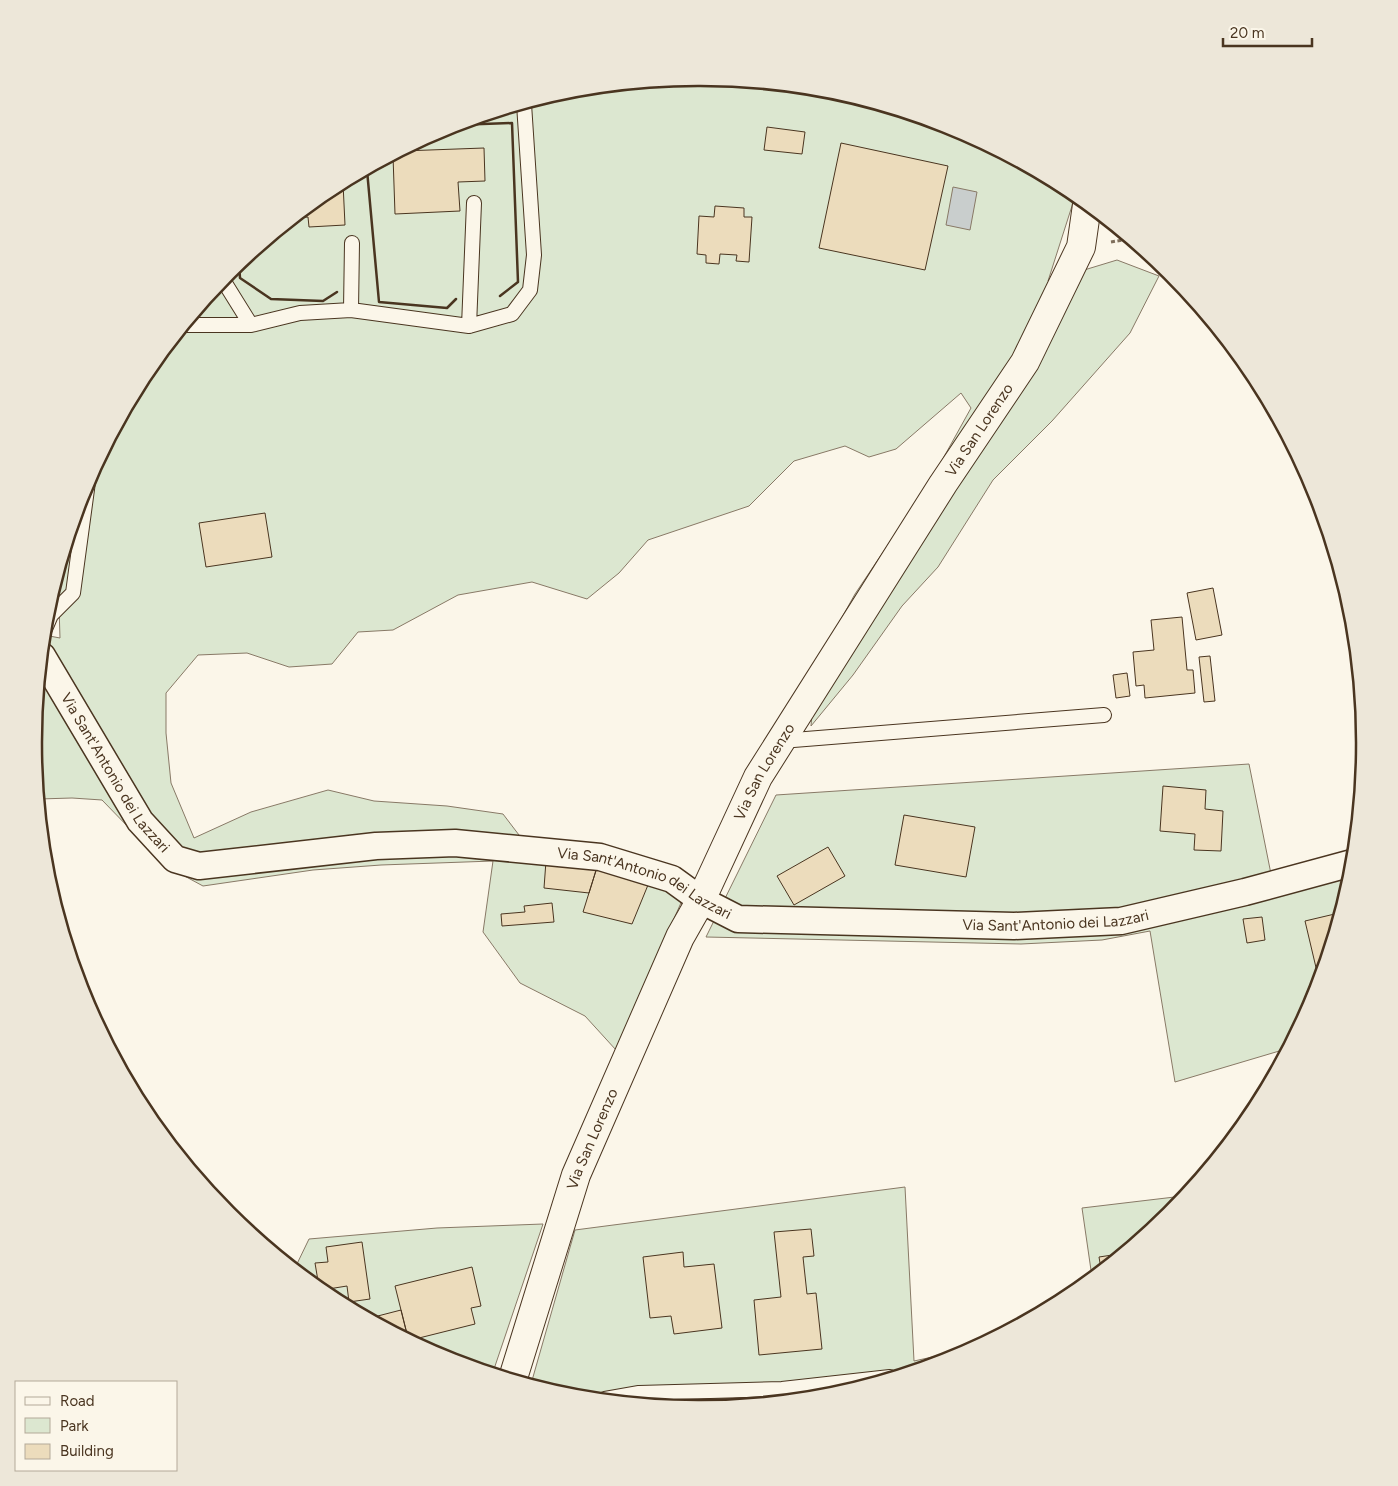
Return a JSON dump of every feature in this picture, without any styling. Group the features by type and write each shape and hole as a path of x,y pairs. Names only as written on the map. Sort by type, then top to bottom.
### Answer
{"street":[{"name":"Via San Lorenzo","path":"514,1373 576,1175 680,937 701,900 758,777 943,484 1025,362 1081,247 1086,213"},
{"name":"Via Sant'Antonio dei Lazzari","path":"47,665 140,820 175,859 199,866 376,846 454,842 600,857 672,879 701,900 738,919 1014,926 1121,921 1245,892 1344,865"}],"lane":[{"path":"193,325 251,325 300,313 351,310 469,326 512,314 530,290 534,254 524,110"},
{"path":"469,326 474,203"},
{"path":"351,310 352,243"},
{"path":"227,287 251,325"},
{"path":"58,603 73,593 84,514"},
{"path":"781,741 1104,715"},
{"path":"626,1395 639,1393 782,1389 851,1381"}],"green space":[{"path":"699,86 742,88 785,92 827,99 910,121 950,136 1027,174 1072,203 1048,281 1117,260 1159,276 1130,333 1052,421 993,480 938,567 902,606 853,675 811,726 816,664 855,594 930,482 971,408 961,393 896,449 869,457 845,446 794,461 749,506 648,540 619,573 587,599 532,582 458,595 393,630 358,632 332,664 289,667 247,653 198,655 166,693 166,733 171,783 194,838 251,812 328,790 374,801 447,806 503,814 535,856 600,862 684,896 616,1050 585,1016 520,983 483,932 493,861 381,865 313,870 203,886 166,866 102,800 45,799 42,743 44,700 51,636 60,638 59,599 77,532 92,492 130,415 178,343 205,310 266,249 334,197 371,174 409,154 448,136 488,121 571,99 613,92 656,88"},
{"path":"1249,764 1271,874 1342,873 1321,954 1306,994 1278,1051 1175,1082 1150,931 1102,940 1021,944 706,937 776,795"},
{"path":"905,1187 914,1361 930,1358 869,1377 827,1387 785,1394 742,1398 699,1400 613,1394 533,1378 575,1230"},
{"path":"1172,1197 1132,1237 1091,1270 1082,1208"},
{"path":"543,1224 495,1367 448,1350 371,1312 298,1263 309,1239 437,1228"}],"shaded area":[{"path":"953,187 977,192 970,230 946,225"}],"building":[{"path":"767,127 805,132 802,154 764,150"},
{"path":"841,143 948,166 925,270 819,248"},
{"path":"484,148 485,181 458,182 460,211 395,214 393,162 417,150"},
{"path":"343,191 345,225 309,227 308,217 306,217"},
{"path":"715,206 744,208 744,217 752,217 749,262 736,261 737,255 720,254 719,264 706,263 706,255 697,254 699,216 714,217"},
{"path":"265,513 272,557 206,567 199,523"},
{"path":"1213,588 1222,635 1196,640 1187,593"},
{"path":"1182,617 1187,670 1193,670 1195,693 1145,698 1144,685 1136,686 1133,652 1154,650 1151,620"},
{"path":"1210,656 1215,701 1204,702 1199,657"},
{"path":"1127,673 1130,696 1116,698 1113,675"},
{"path":"1163,786 1206,790 1205,809 1223,811 1221,851 1194,850 1195,834 1160,831"},
{"path":"904,815 975,827 966,877 895,865"},
{"path":"828,847 845,876 794,905 777,876"},
{"path":"546,861 598,864 589,893 544,888"},
{"path":"598,864 648,885 632,924 583,912"},
{"path":"552,903 554,922 502,926 501,914 525,912 524,906"},
{"path":"1333,915 1316,967 1305,921"},
{"path":"1262,917 1265,940 1247,943 1243,919"},
{"path":"811,1229 814,1256 803,1257 807,1294 816,1293 822,1349 759,1355 754,1300 781,1297 774,1232"},
{"path":"362,1242 370,1299 354,1301 349,1298 347,1286 333,1288 317,1277 315,1263 328,1262 326,1247"},
{"path":"683,1252 684,1267 714,1264 722,1328 674,1334 671,1316 650,1318 643,1257"},
{"path":"1109,1255 1100,1263 1099,1257"},
{"path":"472,1267 481,1306 471,1308 475,1324 421,1338 409,1332 406,1330 395,1286"},
{"path":"401,1310 406,1330 378,1316"}],"wall":[{"path":"480,124 512,123 518,282 500,296"},
{"path":"368,176 379,302 447,308 456,299"},
{"path":"240,274 240,278 271,299 323,301 337,292"}]}
